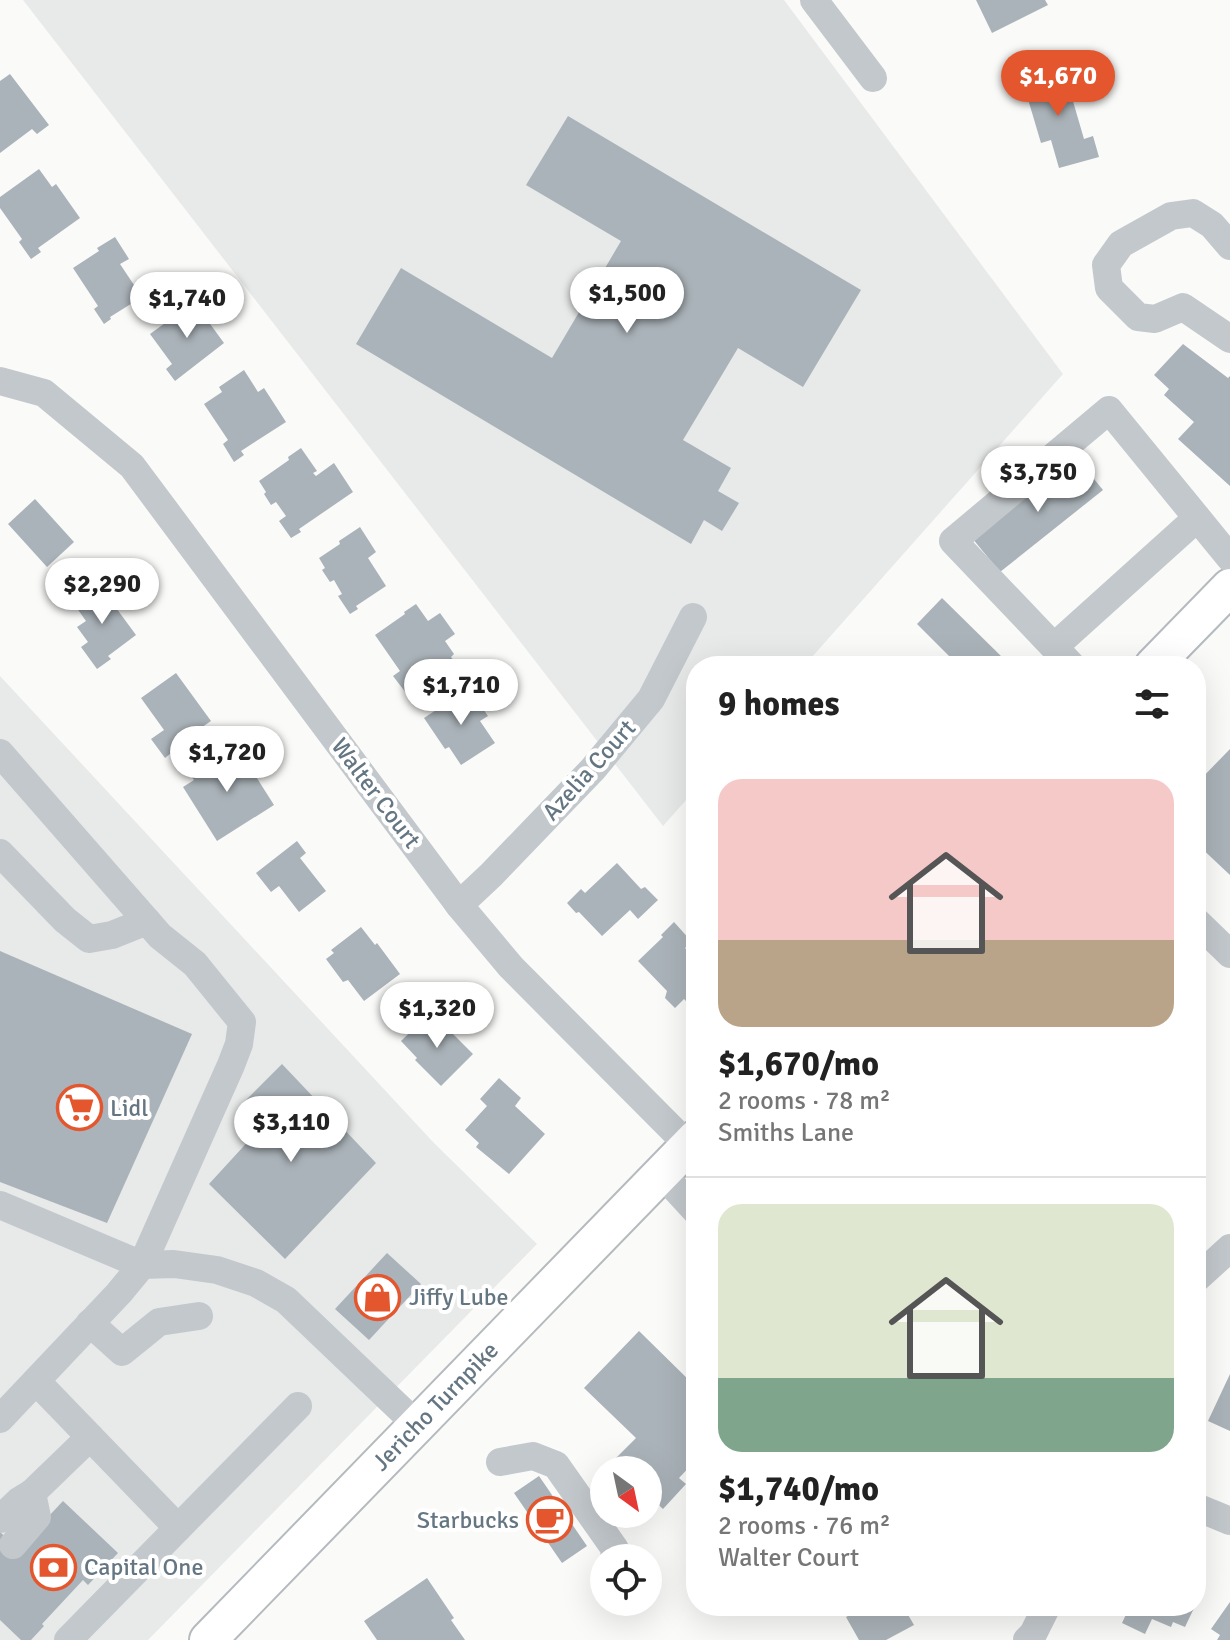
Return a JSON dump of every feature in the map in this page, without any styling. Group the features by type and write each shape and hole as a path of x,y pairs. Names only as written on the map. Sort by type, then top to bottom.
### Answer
{"main road":[{"path":"1163,656 1230,587"},
{"name":"Jericho Turnpike","path":"208,1640 686,1148"}],"street":[{"path":"814,0 873,78"},
{"path":"1230,246 1212,225 1193,213 1171,216 1121,244 1106,265 1109,288 1138,317 1155,319 1183,307 1230,339"},
{"name":"Walter Court","path":"0,381 44,393 132,466 459,905 511,967 686,1136"},
{"path":"1197,518 1064,656 953,541 1109,410 1230,558"},
{"name":"Azelia Court","path":"459,905 593,769 651,699 693,617"},
{"path":"0,753 160,936 195,964 242,1022 239,1044 231,1065 142,1265 0,1419"},
{"path":"0,853 65,920 89,939 112,935 147,921"},
{"path":"1206,931 1230,954"},
{"path":"662,1174 686,1200"},
{"path":"0,1205 142,1265 174,1264 217,1270 256,1283 286,1300 417,1425"},
{"path":"1206,1270 1230,1248"},
{"path":"90,1323 122,1352 159,1322 199,1316"},
{"path":"36,1381 178,1528"},
{"path":"68,1640 298,1406"},
{"path":"0,1500 6,1494 32,1493 90,1437"},
{"path":"500,1462 533,1456 556,1465 611,1544"},
{"path":"6,1533 37,1517 32,1493"},
{"path":"1206,1511 1230,1521"},
{"path":"1027,1640 1042,1616"}],"shaded area":[{"path":"23,0 784,0 1063,374 813,656 686,656 686,800 663,826"},
{"path":"0,676 434,1143 537,1244 148,1640 0,1640"}],"building":[{"path":"976,0 1045,0 1048,5 992,33"},
{"path":"1063,67 1084,139 1093,136 1099,157 1059,168 1051,140 1041,143 1022,79"},
{"path":"10,74 49,125 37,134 32,129 0,153 0,81"},
{"path":"568,116 861,290 803,387 738,348 683,440 731,468 718,491 739,503 722,531 704,520 691,544 356,344 401,268 552,358 621,241 526,185"},
{"path":"39,169 52,187 56,184 80,218 38,248 41,252 31,259 19,242 22,239 0,208 0,197"},
{"path":"115,237 129,259 120,264 142,297 104,324 94,309 98,306 73,268"},
{"path":"194,302 224,343 175,381 166,369 172,364 150,334"},
{"path":"1183,344 1228,378 1230,376 1230,486 1178,439 1194,422 1164,395 1169,389 1154,375"},
{"path":"244,370 258,392 264,388 286,422 241,451 244,455 234,462 223,444 228,440 204,404 222,392 219,387"},
{"path":"301,448 317,471 313,473 316,476 334,463 353,492 299,529 301,532 291,538 279,521 286,516 276,502 271,505 259,481"},
{"path":"1075,456 1103,490 1000,572 972,538"},
{"path":"35,499 74,542 47,567 8,524"},
{"path":"360,527 376,552 368,558 386,586 356,606 358,609 350,614 338,596 342,594 334,580 330,582 322,570 325,568 319,558"},
{"path":"104,582 115,598 111,601 136,635 108,656 111,659 97,669 81,647 88,642 77,627 86,621 74,604"},
{"path":"942,598 1001,656 949,656 917,624"},
{"path":"416,604 428,621 440,613 455,634 445,641 457,665 446,673 440,664 423,676 427,680 419,685 416,680 406,693 393,676 400,671 375,635"},
{"path":"176,673 211,721 179,743 181,745 165,758 151,739 164,730 141,698"},
{"path":"462,693 465,697 472,693 488,716 480,721 495,743 461,765 449,747 445,749 424,718"},
{"path":"231,746 274,805 217,841 183,787 194,780 191,776"},
{"path":"1230,749 1230,875 1206,852 1206,774"},
{"path":"297,841 306,853 300,858 326,891 299,912 279,886 271,892 256,873"},
{"path":"617,863 641,889 645,887 658,900 638,919 630,910 602,936 567,903 581,889 585,893"},
{"path":"674,922 686,935 686,1001 684,999 675,1008 665,998 667,991 638,961 663,937 661,935"},
{"path":"361,927 400,974 364,1001 348,980 343,982 326,959 334,953 331,950"},
{"name":"Lidl","path":"0,951 192,1034 107,1223 0,1182"},
{"path":"429,1014 473,1054 441,1086 401,1041"},
{"path":"282,1064 376,1163 285,1259 209,1184 263,1125 243,1103"},
{"path":"499,1078 521,1098 515,1106 545,1134 509,1174 476,1147 479,1143 465,1130 487,1106 480,1099"},
{"name":"Jiffy Lube","path":"387,1253 421,1284 369,1340 335,1309"},
{"path":"639,1331 686,1377 686,1471 679,1478 686,1484 663,1509 662,1456 618,1456 636,1438 584,1388"},
{"path":"1230,1374 1230,1431 1208,1421"},
{"name":"Starbucks","path":"539,1476 587,1546 562,1563 514,1493"},
{"name":"Capital One","path":"63,1501 118,1553 88,1585 83,1580 31,1640 21,1640 0,1620 0,1532 18,1549"},
{"path":"427,1578 465,1640 377,1640 364,1621"},
{"path":"1230,1602 1230,1640 1217,1640 1220,1635 1211,1629"},
{"path":"909,1616 914,1625 886,1640 859,1640 846,1617"},
{"path":"1125,1616 1190,1616 1185,1627 1173,1622 1171,1627 1152,1619 1145,1634 1122,1623"}],"place":[{"name":"Lidl","path":"79,1108"},
{"name":"Jiffy Lube","path":"378,1297"},
{"name":"Starbucks","path":"550,1520"},
{"name":"Capital One","path":"53,1567"}]}
